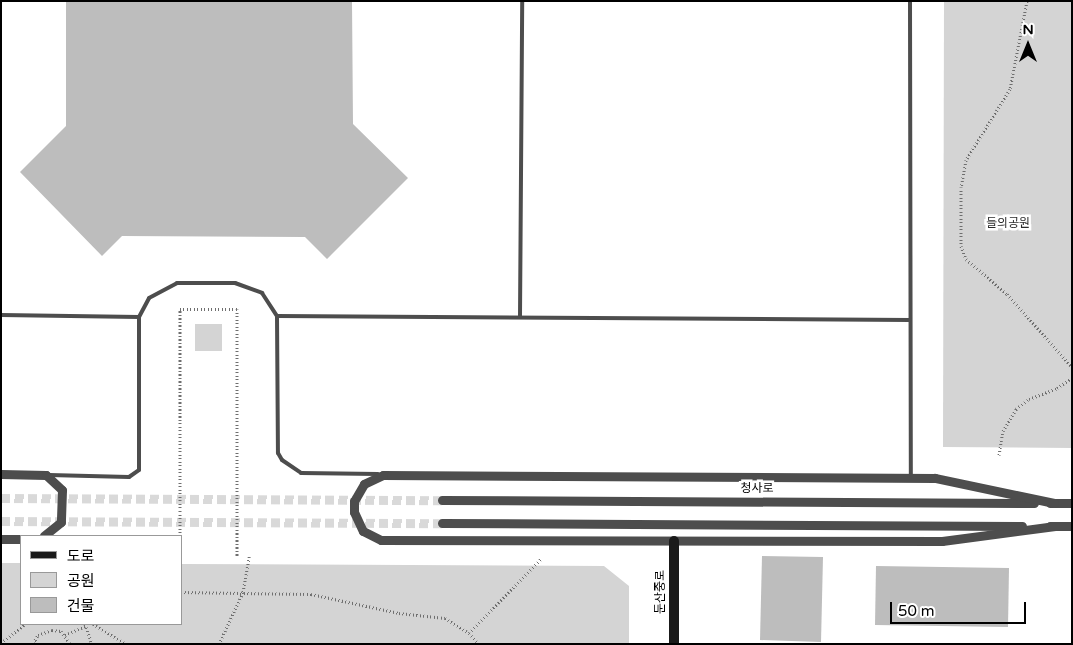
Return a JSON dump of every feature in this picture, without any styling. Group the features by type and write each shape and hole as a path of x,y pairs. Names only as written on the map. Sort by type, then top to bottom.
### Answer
{"main road":[{"name":"둔산중로","path":"674,541 674,644"}],"street":[{"path":"1,474 46,475 62,490 61,522 45,535"},
{"path":"1054,503 935,478 383,475 364,484 354,501 354,512 363,531 381,540 942,541 1055,526"},
{"name":"청사로","path":"442,500 1072,503"},
{"path":"442,523 1072,526"},
{"path":"1,539 20,539"}],"lane":[{"path":"520,317 522,1"},
{"path":"910,1 911,478"},
{"path":"35,474 69,478 129,477 139,470 139,317 149,298 176,283 235,283 262,293 277,316 278,453 282,460 301,473 383,475"},
{"path":"1,315 139,317"},
{"path":"277,316 910,320"}],"path":[{"path":"1027,1 1010,89 966,160 961,187 961,246 966,259 1007,294 1072,368"},
{"path":"180,535 180,309 236,309 236,557"},
{"path":"999,455 1003,431 1016,409 1029,399 1057,388 1072,378"},
{"path":"220,644 243,592 249,557"},
{"path":"469,633 541,559"},
{"path":"182,592 312,594 399,613 445,618 469,633 479,644"},
{"path":"1,643 24,625"},
{"path":"30,644 38,635 52,630 65,634 85,625 92,644"},
{"path":"95,625 126,644"},
{"path":"65,634 70,644"},
{"path":"35,640 38,644"}],"green space":[{"name":"들의공원","path":"944,1 1072,1 1072,448 943,447"},
{"path":"195,324 222,324 222,351 195,351"},
{"path":"1,563 20,563 20,625 182,625 182,564 604,566 629,586 629,644 1,644"}],"building":[{"path":"66,1 352,1 353,124 408,178 327,259 305,237 122,236 102,256 20,172 66,126"},
{"path":"762,556 823,557 821,642 760,640"},
{"path":"876,566 1009,568 1008,627 875,625"}],"tunnel":[{"path":"1,498 442,500"},
{"path":"1,521 442,523"}]}
